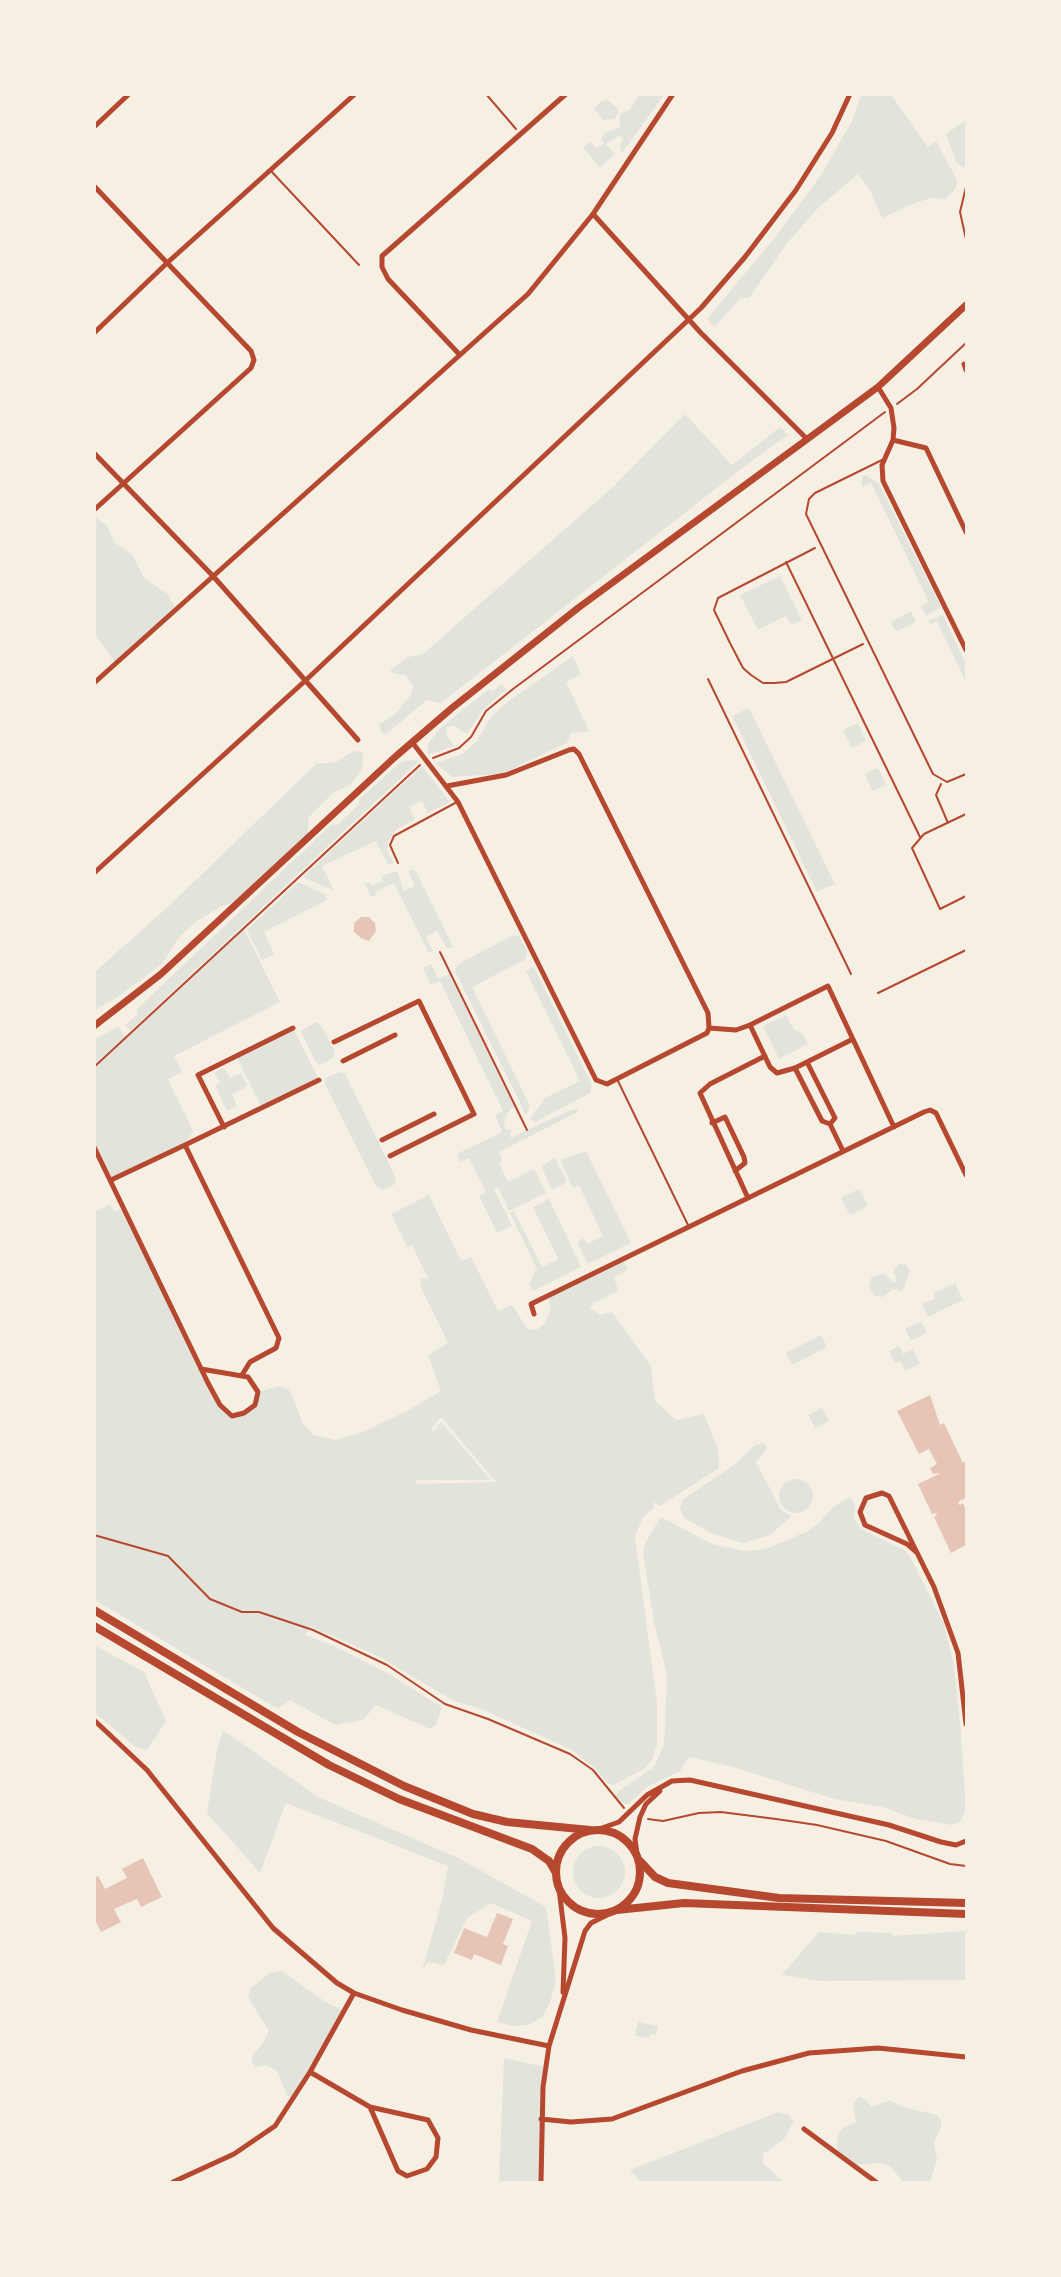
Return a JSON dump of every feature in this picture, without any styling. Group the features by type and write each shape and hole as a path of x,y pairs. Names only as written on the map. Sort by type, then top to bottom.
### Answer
{"highway":[{"path":"94,1610 298,1732 404,1786 473,1814 507,1822 595,1829 622,1836 655,1877 668,1883 778,1898 966,1904"},
{"path":"94,1626 329,1765 399,1799 532,1849 549,1861 556,1873 559,1889 570,1903 585,1912 684,1903 966,1914"},
{"path":"556,1873 562,1849 574,1836 595,1829"},
{"path":"614,1911 632,1898 637,1889 640,1880 638,1858"}],"street":[{"path":"94,127 129,94"},
{"path":"94,333 269,169 355,94"},
{"path":"459,354 388,279 382,267 382,256 566,94"},
{"path":"94,683 528,294 593,214 674,94"},
{"path":"94,873 306,680 688,320 745,257 796,190 832,133 850,94"},
{"path":"94,186 251,351 254,360 251,368 94,510"},
{"path":"593,214 688,320 807,439"},
{"path":"94,1026 162,975 412,742 578,608 878,387 966,305"},
{"path":"878,387 891,408 892,440 884,459 882,481 966,651"},
{"path":"892,440 926,448 966,532"},
{"path":"94,453 213,576 358,740"},
{"path":"412,742 458,802 596,1080 607,1084 701,1036 710,1028 729,1030 750,1025 828,986 852,1035 851,1040 894,1127"},
{"path":"447,786 506,775 574,749 579,754 708,1013 710,1028"},
{"path":"334,1042 419,1001 474,1114 390,1156"},
{"path":"750,1025 765,1056 777,1073 795,1068 851,1040"},
{"path":"224,1127 198,1075 293,1028"},
{"path":"343,1061 395,1035"},
{"path":"748,1198 700,1098 703,1088 765,1056"},
{"path":"807,1062 835,1118 830,1124"},
{"path":"795,1068 822,1121 830,1124 843,1151"},
{"path":"111,1180 319,1080"},
{"path":"534,1314 531,1304 930,1110 936,1113 966,1175"},
{"path":"382,1140 434,1114"},
{"path":"712,1123 725,1117 744,1157 745,1163 735,1171"},
{"path":"185,1145 279,1338 276,1348 250,1362 242,1375"},
{"path":"94,1147 111,1180 201,1369 219,1405 232,1416 251,1409 258,1399 253,1382 242,1375 201,1369"},
{"path":"916,1552 907,1544 865,1525 860,1512 866,1498 882,1493 889,1496 934,1587 952,1633 961,1670 966,1724"},
{"path":"94,1720 147,1770 273,1928 317,1968 354,1993 402,2010 471,2030 549,2046"},
{"path":"595,1829 620,1822 647,1795 672,1781 690,1780 889,1825 941,1842 956,1845 966,1841"},
{"path":"638,1858 635,1839 640,1817 646,1804 665,1785"},
{"path":"559,1889 565,1938 563,1996"},
{"path":"541,2182 541,2119 549,2046 585,1931 591,1923 614,1911"},
{"path":"173,2182 234,2154 275,2126 310,2072 354,1993"},
{"path":"541,2119 572,2122 612,2119 742,2071 809,2053 878,2048 966,2057"},
{"path":"310,2072 370,2107 422,2118 434,2125 438,2138 437,2151 427,2169 407,2176 398,2171 370,2107"},
{"path":"804,2129 876,2182"}],"lane":[{"path":"269,169 359,265"},
{"path":"966,188 960,212 966,239"},
{"path":"884,459 815,492 809,499 806,514 933,774 942,781 954,780 966,774"},
{"path":"708,679 851,974"},
{"path":"398,863 390,845 394,836 458,802"},
{"path":"440,952 527,1130"},
{"path":"617,1079 689,1226"}],"path":[{"path":"486,94 519,133"},
{"path":"436,757 459,748 471,737 486,711 513,689 917,389 966,343"},
{"path":"821,546 718,598 714,609 730,643 743,668 763,683 786,682 868,641"},
{"path":"786,562 920,837"},
{"path":"94,1067 420,764 426,762"},
{"path":"942,781 936,795 948,823"},
{"path":"966,814 920,837 912,848 940,909 966,896"},
{"path":"878,993 966,950"},
{"path":"94,1535 168,1556 210,1599 242,1612 259,1612 305,1627 387,1665 445,1704 488,1719 570,1754 594,1770 618,1801 630,1811"},
{"path":"640,1817 663,1821 699,1812 721,1812 807,1823 886,1841 950,1864 966,1866"}],"shaded area":[{"path":"639,95 664,95 622,153 620,147 623,137 619,136 606,144 615,154 600,167 583,148 590,141 597,149 604,143 601,139 604,133 620,127 620,114 630,110"},
{"path":"861,95 891,95 928,147 936,141 957,180 956,188 945,199 931,198 882,218 871,192 858,174 818,208 788,242 749,298 741,298 714,327 707,319 777,235 821,175 852,121"},
{"path":"608,100 619,110 615,119 603,120 594,109 602,101"},
{"path":"966,120 966,166 964,168 956,162 946,134"},
{"path":"685,414 732,465 780,427 788,435 750,462 441,703 427,700 386,734 382,733 379,725 395,714 411,695 413,686 405,675 395,674 390,670 408,657 423,654 614,486"},
{"path":"866,475 879,484 941,607 926,616 921,606 929,602 871,483 862,487 862,476"},
{"path":"94,516 107,526 115,543 132,554 145,579 168,594 176,609 116,664 95,634"},
{"path":"780,576 802,620 791,625 786,616 758,630 740,595"},
{"path":"911,611 916,622 898,631 894,629 891,622"},
{"path":"943,615 966,664 966,682 937,621 930,624 928,621"},
{"path":"573,656 581,674 566,682 589,731 571,733 567,743 501,774 452,777 435,763 461,755 477,741 491,717 505,704"},
{"path":"502,684 507,689 482,711 467,734 454,726 447,727 446,734 454,746 428,755 428,744 440,728 489,689 493,691"},
{"path":"749,708 835,884 817,892 732,716"},
{"path":"858,723 866,741 852,748 843,730"},
{"path":"353,751 363,752 362,769 351,784 333,793 309,817 307,840 245,898 222,906 197,921 180,936 162,964 116,998 95,1010 95,972 171,904 316,764 336,762"},
{"path":"415,760 418,762 130,1031 125,1025 137,1015 137,1009 331,825 337,825 359,804 359,799 402,761"},
{"path":"422,766 450,802 428,813 422,801 409,807 415,819 397,829 388,841 387,850 394,863 388,865 376,841 322,866 334,891 303,877"},
{"path":"878,768 886,785 872,791 865,774"},
{"path":"412,869 417,873 453,947 447,948 437,931 426,937 433,951 429,953 394,883 375,892 376,895 371,897 365,884 369,882 371,886 383,881 381,876 397,871 404,891 415,886 408,871"},
{"path":"298,882 328,895 325,896 327,900 264,932 274,954 262,960 247,930"},
{"path":"244,929 280,1002 174,1056 182,1072 168,1079 193,1131 185,1145 111,1180 95,1147 95,1067"},
{"path":"513,935 519,936 527,951 526,959 472,987 530,1106 526,1115 455,971 457,965"},
{"path":"431,964 438,979 449,974 515,1108 510,1109 504,1120 505,1129 512,1130 510,1138 568,1111 577,1109 578,1112 499,1152 503,1161 499,1163 508,1182 534,1169 546,1193 509,1211 498,1187 494,1189 512,1226 497,1233 479,1196 486,1192 469,1158 460,1162 457,1154 502,1132 495,1115 503,1111 440,981 431,985 423,968"},
{"path":"534,967 592,1085 590,1093 535,1122 530,1119 545,1098 580,1081 526,971"},
{"path":"786,1015 794,1030 802,1033 808,1044 779,1059 763,1026"},
{"path":"316,1022 321,1026 335,1052 333,1058 320,1065 315,1061 301,1031"},
{"path":"118,1027 125,1036 95,1063 95,1039"},
{"path":"293,1028 319,1080 262,1108 236,1056"},
{"path":"224,1068 230,1078 241,1073 248,1086 232,1094 237,1106 227,1111 215,1086 220,1083 214,1073"},
{"path":"339,1072 345,1074 396,1178 395,1184 383,1190 376,1186 325,1084 326,1078"},
{"path":"586,1151 631,1243 588,1264 577,1242 584,1238 587,1244 603,1236 579,1185 573,1188 560,1160"},
{"path":"555,1158 567,1182 552,1190 541,1166"},
{"path":"859,1189 868,1206 850,1215 841,1198"},
{"path":"429,1195 461,1261 471,1257 498,1311 512,1305 528,1330 538,1329 544,1324 551,1310 548,1296 622,1259 628,1270 614,1277 618,1291 592,1304 590,1308 600,1315 612,1312 651,1366 655,1401 676,1420 704,1414 718,1449 719,1468 660,1506 653,1502 654,1507 642,1519 635,1537 657,1703 657,1744 652,1760 645,1768 614,1785 607,1783 596,1769 572,1750 479,1708 456,1702 376,1655 309,1626 306,1635 332,1645 389,1674 442,1707 436,1725 430,1729 376,1705 363,1720 335,1725 290,1700 278,1709 95,1600 95,1212 110,1204 114,1211 124,1209 219,1405 232,1416 251,1409 258,1392 280,1386 288,1389 303,1424 314,1435 335,1440 360,1433 405,1412 441,1391 428,1355 448,1343 421,1288 420,1278 428,1279 412,1245 407,1247 391,1214","holes":["441,1417 496,1482 415,1484 416,1480 491,1480 441,1422 433,1432 432,1428"]},
{"path":"549,1199 581,1267 533,1291 529,1284 537,1269 510,1213 514,1211 542,1267 558,1259 533,1207"},
{"path":"899,1264 906,1265 910,1270 904,1288 901,1291 893,1289 883,1297 875,1296 869,1288 871,1278 884,1273 894,1283 897,1280 893,1271"},
{"path":"955,1283 963,1300 928,1317 922,1304 935,1298 933,1293"},
{"path":"921,1321 927,1333 911,1341 905,1329"},
{"path":"821,1335 827,1347 792,1365 786,1353"},
{"path":"899,1346 903,1354 913,1349 920,1364 905,1371 900,1361 895,1363 889,1351"},
{"path":"822,1408 829,1421 815,1428 808,1415"},
{"path":"764,1443 767,1448 756,1463 782,1511 792,1516 770,1535 743,1543 711,1533 684,1518 680,1508 682,1500 734,1465 755,1445"},
{"path":"796,1479 808,1484 813,1496 808,1508 796,1513 784,1508 779,1496 784,1484"},
{"path":"850,1497 855,1504 854,1519 861,1529 906,1551 944,1624 954,1666 961,1733 966,1809 961,1821 952,1825 916,1819 882,1807 834,1799 733,1767 689,1757 680,1771 649,1786 628,1804 624,1804 616,1797 617,1792 653,1768 664,1745 667,1675 654,1622 643,1554 645,1543 661,1517 712,1544 744,1551 765,1549 806,1532 818,1524 833,1507"},
{"path":"94,1645 144,1672 166,1721 147,1750 136,1747 95,1713"},
{"path":"223,1730 318,1797 458,1858 546,1907 556,1981 550,2003 542,2017 528,2025 513,2026 497,2022 532,1921 491,1903 467,1918 444,1965 428,1962 422,1971 442,1900 448,1866 286,1803 260,1873 207,1813 217,1750"},
{"path":"594,1846 604,1846 613,1850 621,1858 625,1872 621,1886 613,1894 604,1898 594,1898 585,1894 577,1886 573,1877 573,1867 577,1858 585,1850"},
{"path":"966,1931 966,1980 821,1981 782,1975 819,1932 855,1935 856,1932 892,1933 893,1936"},
{"path":"282,1971 324,2001 344,2011 294,2099 287,2095 277,2071 266,2065 256,2067 252,2062 252,2056 269,2031 248,1997 251,1988 270,1973"},
{"path":"638,2022 658,2026 656,2035 650,2034 649,2038 635,2036"},
{"path":"504,2058 545,2067 541,2182 499,2182"},
{"path":"859,2097 872,2107 890,2100 903,2107 937,2115 941,2120 941,2127 934,2142 937,2159 930,2182 903,2182 890,2166 880,2163 855,2165 837,2153 838,2134 843,2128 856,2122 853,2103"},
{"path":"778,2112 789,2115 794,2121 784,2139 763,2154 764,2164 784,2182 641,2182 630,2170"}],"building":[{"path":"361,917 369,917 375,923 376,931 369,941 354,932 354,923"},
{"path":"930,1395 940,1425 944,1423 963,1463 966,1461 966,1498 958,1502 959,1505 963,1503 966,1511 966,1545 951,1553 934,1517 937,1515 932,1514 918,1484 941,1473 933,1474 930,1468 937,1464 929,1449 919,1454 897,1411"},
{"path":"143,1858 162,1897 141,1907 137,1899 114,1909 121,1922 101,1932 94,1918 94,1878 98,1876 105,1889 127,1878 122,1869"},
{"path":"497,1913 513,1919 503,1944 508,1946 501,1965 474,1954 472,1960 454,1953 464,1928 487,1937"}]}
